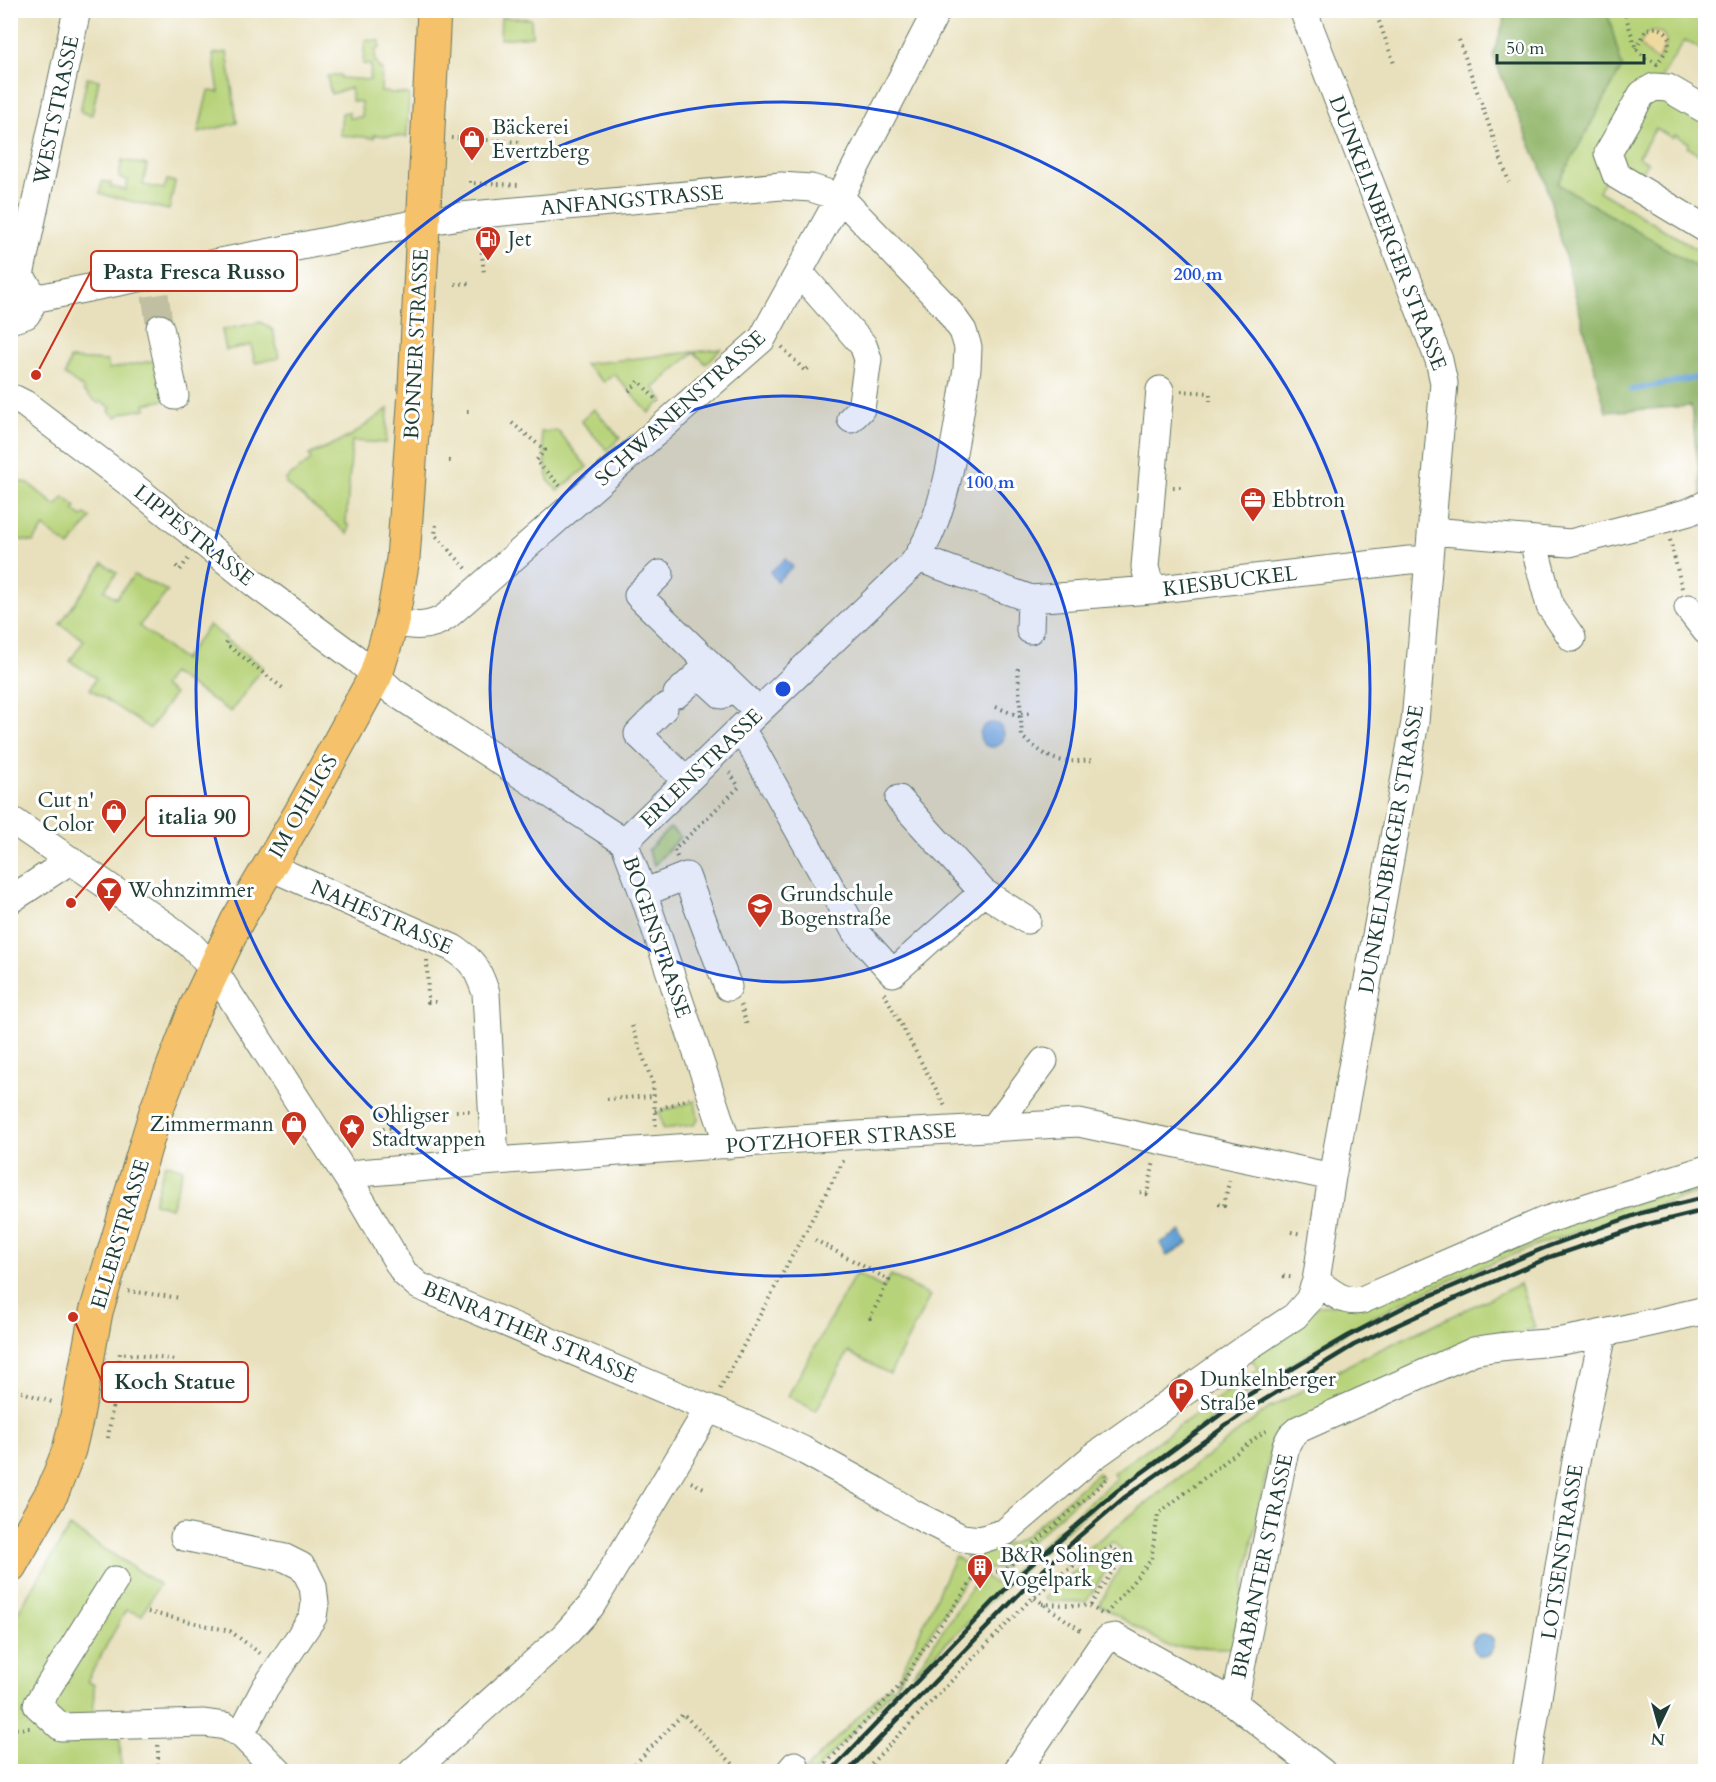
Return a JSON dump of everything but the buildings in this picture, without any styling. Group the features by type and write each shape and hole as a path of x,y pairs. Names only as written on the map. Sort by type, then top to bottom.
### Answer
{"main road":[{"name":"BONNER STRASSE","path":"376,675 392,622 403,559 414,406 434,10"},
{"name":"IM OHLIGS","path":"213,969 268,866 301,812 376,675"},
{"name":"ELLERSTRASSE","path":"10,1566 53,1491 69,1450 96,1312 156,1111 213,969"}],"street":[{"name":"WESTSTRASSE","path":"21,286 77,10"},
{"name":"SCHWANENSTRASSE","path":"392,622 422,626 439,622 673,418 767,332 937,10"},
{"name":"DUNKELNBERGER STRASSE","path":"980,1539 1005,1532 1093,1457 1245,1349 1287,1323 1303,1309 1316,1281 1332,1177 1415,722 1444,383 1439,360 1303,10"},
{"path":"1706,110 1668,88 1654,87 1642,94 1608,153 1616,175 1706,229"},
{"name":"ANFANGSTRASSE","path":"21,286 153,285 423,222 519,210 781,186 811,188 840,197"},
{"name":"ERLENSTRASSE","path":"624,842 918,558 938,518 968,369 968,347 963,331 946,307 840,197"},
{"path":"799,272 856,336 867,353 861,409 851,419"},
{"path":"10,320 20,319 30,310 21,286"},
{"path":"160,328 175,396"},
{"path":"1151,590 1145,567 1160,390"},
{"name":"LIPPESTRASSE","path":"10,400 15,399 34,410 255,584 376,675"},
{"path":"1432,531 1570,543 1689,512 1706,504"},
{"path":"1533,541 1550,606 1572,638"},
{"name":"KIESBUCKEL","path":"918,558 1031,599 1151,590 1409,560 1429,560"},
{"path":"660,574 638,595 749,720 751,745 855,932 893,974 983,892"},
{"path":"1030,630 1031,599"},
{"path":"1688,608 1706,631"},
{"path":"687,781 638,734 671,701 699,674 749,720"},
{"name":"BOGENSTRASSE","path":"376,675 394,692 624,842 728,1145"},
{"path":"898,799 983,892 1027,920"},
{"name":"BENRATHER STRASSE","path":"10,819 169,928 190,944 213,969 350,1182 404,1273 419,1286 710,1408 803,1450 873,1488 914,1514 962,1538 980,1539"},
{"path":"10,900 71,860"},
{"name":"NAHESTRASSE","path":"268,866 470,958 480,975 486,993 495,1161"},
{"path":"643,893 686,876 728,987"},
{"path":"994,1128 1044,1061"},
{"name":"POTZHOFER STRASSE","path":"350,1182 360,1173 495,1161 857,1135 1079,1123 1332,1177"},
{"path":"1316,1281 1342,1299 1362,1300 1546,1220 1706,1169"},
{"name":"BRABANTER STRASSE","path":"1234,1703 1286,1445 1291,1436 1309,1424 1474,1351 1527,1346 1603,1334 1706,1310"},
{"name":"LOTSENSTRASSE","path":"1526,1772 1574,1473 1603,1334"},
{"path":"412,1772 564,1636 591,1606 710,1408"},
{"path":"184,1537 285,1558 301,1566 313,1586 315,1603 313,1617 278,1667 241,1734"},
{"path":"115,1580 38,1705 61,1727 204,1723 225,1726 241,1734 279,1772"},
{"path":"1016,1772 1102,1644 1099,1637 1120,1638 1234,1703 1322,1772"}],"path":[{"path":"1375,10 1395,66"},
{"path":"1623,10 1636,49 1657,64 1666,49 1668,37 1664,30 1652,27 1646,30 1636,49"},
{"path":"1459,40 1509,182"},
{"path":"1648,58 1654,87"},
{"path":"447,138 522,142"},
{"path":"470,180 470,183 520,185"},
{"path":"481,246 484,273"},
{"path":"455,284 472,283"},
{"path":"767,332 805,371 810,367"},
{"path":"629,391 639,381 673,418"},
{"path":"1209,401 1210,393"},
{"path":"512,423 545,450 536,461 577,501"},
{"path":"1664,519 1688,608"},
{"path":"436,525 435,535 481,585"},
{"path":"227,642 226,644 284,689"},
{"path":"1018,668 1022,737 1051,759 1059,761 1094,760"},
{"path":"996,707 1021,715 1029,712"},
{"path":"686,876 674,850 739,787 717,752"},
{"path":"434,940 427,953 428,1002 436,1002"},
{"path":"893,974 884,991 950,1114 952,1130"},
{"path":"632,1026 653,1084 657,1150"},
{"path":"655,1111 710,1091"},
{"path":"607,1099 653,1096"},
{"path":"710,1408 857,1135"},
{"path":"1140,1192 1147,1194 1158,1140"},
{"path":"1218,1204 1224,1205 1235,1156"},
{"path":"815,1240 889,1280 870,1318 868,1316"},
{"path":"121,1290 181,1298"},
{"path":"108,1438 120,1353 175,1360"},
{"path":"10,1388 48,1401"},
{"path":"1041,1604 1090,1605 1105,1616 1151,1560 1158,1514 1262,1432 1271,1430 1291,1436"},
{"path":"801,1769 904,1681 921,1652 980,1570 985,1573 1004,1571 1036,1541"},
{"path":"863,1772 1027,1603 1065,1571 1112,1548 1122,1556 1090,1605"},
{"path":"1035,1598 1041,1604 1099,1637"},
{"path":"148,1612 230,1631 278,1667"},
{"path":"628,1772 683,1714 741,1772"},
{"path":"635,1764 644,1772"}],"green space":[{"path":"1700,10 1705,14 1705,52 1685,40 1662,76 1599,191 1705,254 1705,272 1557,184 1622,68 1607,11"},
{"path":"1507,11 1607,11 1622,67 1558,184 1705,272 1706,496 1702,498 1691,406 1606,412 1544,176 1493,56"},
{"path":"501,17 531,19 532,36 500,39"},
{"path":"365,40 380,41 380,48 376,49 375,62 378,63 378,68 382,68 381,92 409,94 407,137 374,135 374,138 340,135 342,113 349,112 349,118 362,117 361,102 352,101 350,88 331,94 327,76 340,75 341,78 370,80 371,65 363,64"},
{"path":"227,52 237,123 198,133 208,91 219,92 213,54"},
{"path":"87,78 99,80 92,115 80,112"},
{"path":"1664,96 1705,121 1705,158 1687,147 1689,143 1675,135 1672,138 1656,128 1638,157 1648,163 1638,175 1622,167 1619,153 1651,99"},
{"path":"122,160 147,165 143,185 164,189 167,180 175,182 169,210 100,194 102,181 111,183 111,187 126,190 128,180 119,178"},
{"path":"260,322 273,330 279,358 255,363 251,345 226,350 222,330"},
{"path":"721,349 706,364 694,352 654,388 663,400 649,413 614,374 604,382 584,364"},
{"path":"70,359 107,361 109,369 163,359 170,399 145,404 146,409 123,413 116,417 109,411 111,408 101,401 99,404 65,375"},
{"path":"388,409 386,443 352,441 346,524 349,525 348,534 286,484 286,479 311,460 309,455 349,437"},
{"path":"594,409 620,438 607,450 581,421"},
{"path":"558,431 587,467 558,491 548,480 541,432"},
{"path":"11,480 28,483 56,506 64,497 76,507 74,511 82,517 85,514 91,518 69,547 44,527 33,542 11,538"},
{"path":"103,563 117,573 104,590 116,598 134,575 168,591 139,626 183,660 209,625 226,638 225,640 263,667 231,712 172,673 163,686 174,694 150,729 90,689 96,678 70,661 84,640 60,624"},
{"path":"670,828 680,837 654,865 648,850"},
{"path":"695,1101 698,1119 694,1125 663,1129 659,1112"},
{"path":"165,1163 183,1169 171,1208 154,1203"},
{"path":"1705,1179 1705,1191 1616,1218 1528,1249 1398,1304 1291,1365 1126,1480 1064,1532 912,1676 981,1574 997,1585 1116,1479 1113,1473 1259,1369 1249,1356 1318,1306 1331,1305 1518,1240"},
{"path":"856,1273 883,1288 891,1275 930,1296 890,1374 848,1352 816,1411 788,1396"},
{"path":"1520,1284 1535,1328 1505,1337 1503,1331 1357,1398 1282,1428 1273,1438 1232,1648 1170,1647 1099,1605 1127,1555 1113,1542 1065,1566 1268,1409 1362,1358"},
{"path":"1098,1473 1102,1477 1002,1568 985,1569 966,1558 966,1553 1004,1545 1025,1536"},
{"path":"70,1527 159,1584 142,1615 126,1610 87,1681 94,1685 93,1736 120,1736 121,1767 155,1767 155,1771 11,1772 11,1623"},
{"path":"1111,1555 1115,1557 1086,1602 1048,1601 1044,1598 1072,1573"},
{"path":"955,1556 973,1569 894,1688"},
{"path":"889,1686 894,1688 815,1771 803,1772"}],"sand":[{"path":"1652,31 1662,33 1666,40 1665,47 1657,61 1640,45 1646,34"}],"water":[{"path":"785,559 793,567 777,581 770,572"},
{"path":"992,723 1001,726 1004,735 1001,744 992,747 983,744 980,735 983,726"},
{"path":"1181,1231 1188,1243 1167,1256 1160,1243"},
{"path":"1483,1634 1491,1637 1494,1645 1491,1653 1483,1656 1475,1653 1472,1645 1475,1637"}],"waterway":[{"path":"1631,390 1706,376"}],"tunnel":[{"path":"155,295 160,328"}],"railway":[{"path":"830,1772 1018,1576 1117,1491 1243,1398 1348,1336 1408,1305 1549,1246 1641,1213 1706,1197"},
{"path":"847,1772 1028,1585 1077,1538 1125,1497 1251,1408 1354,1345 1550,1257 1645,1225 1706,1210"}],"place":[{"name":"Bäckerei Evertzberg","path":"472,162"},
{"name":"Jet","path":"488,262"},
{"name":"Pasta Fresca Russo","path":"36,375"},
{"name":"Ebbtron","path":"1253,523"},
{"name":"Cut n' Color","path":"114,835"},
{"name":"italia 90","path":"71,903"},
{"name":"Wohnzimmer","path":"109,913"},
{"name":"Grundschule Bogenstraße","path":"760,929"},
{"name":"Zimmermann","path":"294,1147"},
{"name":"Ohligser Stadtwappen","path":"352,1150"},
{"name":"Koch Statue","path":"73,1317"},
{"name":"Dunkelnberger Straße","path":"1181,1414"},
{"name":"B&R, Solingen Vogelpark","path":"980,1590"}]}
